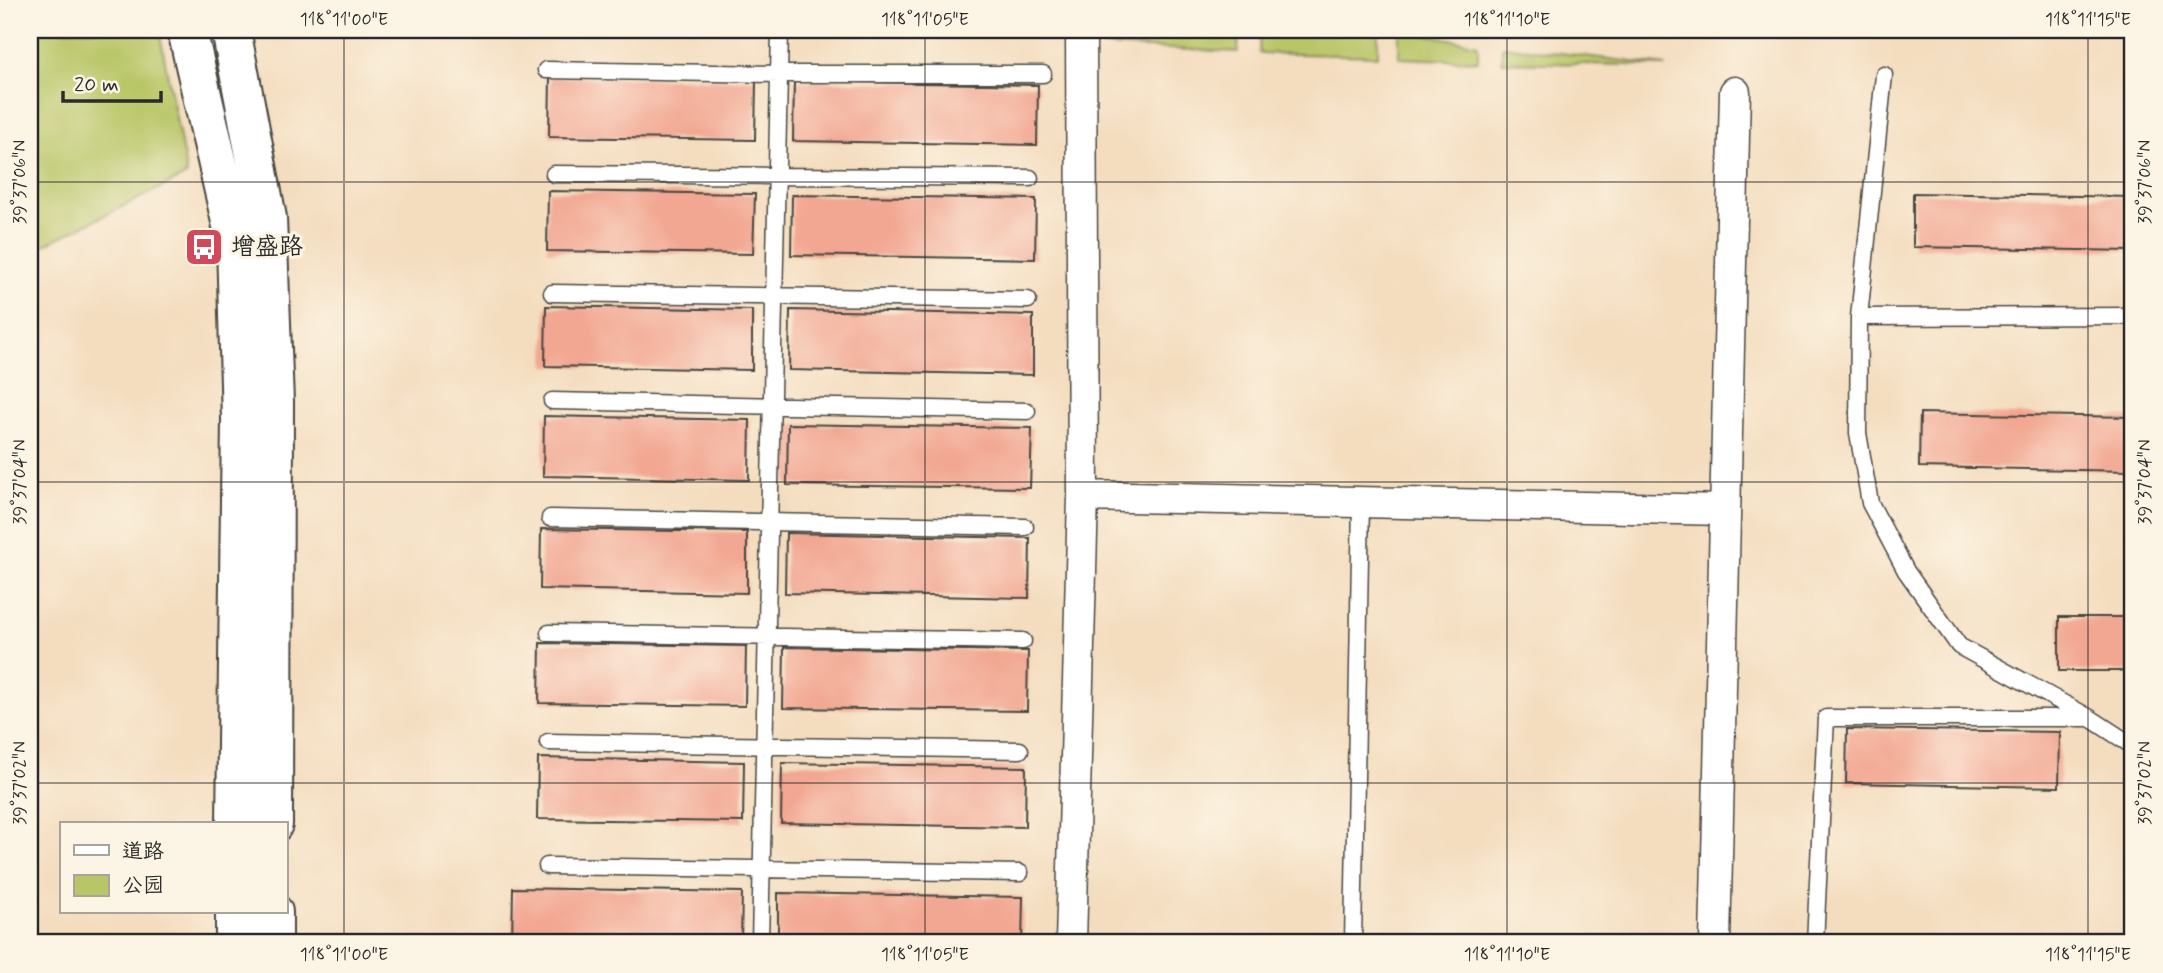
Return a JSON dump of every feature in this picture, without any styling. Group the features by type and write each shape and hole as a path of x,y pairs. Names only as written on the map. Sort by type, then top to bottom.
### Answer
{"main road":[{"path":"187,30 236,243 241,420 236,822"},
{"path":"231,30 267,218 274,402 273,822"},
{"path":"234,943 235,914"},
{"path":"273,914 273,943"}],"street":[{"path":"1071,943 1083,496 1081,30"},
{"path":"1715,943 1735,92"},
{"path":"1083,496 1725,510"}],"lane":[{"path":"760,943 780,30"},
{"path":"546,70 779,74 1043,74"},
{"path":"1884,75 1859,317 1858,433 1870,503 1906,571 1959,646 2091,718 2133,746"},
{"path":"554,174 1030,178"},
{"path":"552,293 1028,300"},
{"path":"1859,317 2133,316"},
{"path":"552,401 1027,411"},
{"path":"1353,943 1361,501"},
{"path":"550,517 1025,527"},
{"path":"550,633 1023,641"},
{"path":"1815,943 1826,718 2091,718"},
{"path":"548,742 1020,750"},
{"path":"547,866 1020,873"}],"green space":[{"path":"30,30 159,30 187,175 30,252"},
{"path":"1105,30 1239,30 1238,52 1105,46"},
{"path":"1260,30 1378,30 1378,56 1259,53"},
{"path":"1399,30 1478,44 1478,61 1399,58"},
{"path":"1502,46 1666,66 1502,62"}],"building":[{"path":"550,77 756,80 755,140 549,137"},
{"path":"794,81 1038,85 1037,145 793,141"},
{"path":"548,191 755,194 753,254 547,251"},
{"path":"1913,193 2133,197 2133,251 1913,247"},
{"path":"792,195 1036,199 1035,259 791,255"},
{"path":"546,306 752,310 752,370 545,366"},
{"path":"790,310 1033,315 1033,375 789,370"},
{"path":"1920,413 2133,417 2133,471 1919,467"},
{"path":"544,416 750,420 749,480 543,476"},
{"path":"788,424 1032,428 1030,488 787,485"},
{"path":"541,529 747,532 747,593 540,589"},
{"path":"786,533 1030,538 1029,598 785,593"},
{"path":"2059,617 2133,617 2133,671 2059,671"},
{"path":"540,643 746,646 745,706 539,703"},
{"path":"784,647 1028,651 1027,711 783,708"},
{"path":"1847,729 2060,732 2059,787 1846,783"},
{"path":"538,758 744,762 743,822 537,819"},
{"path":"782,763 1026,767 1025,827 781,823"},
{"path":"513,888 742,892 741,943 512,943"},
{"path":"778,893 1023,897 1022,943 778,943"}],"place":[{"name":"增盛路","path":"204,247"}]}
